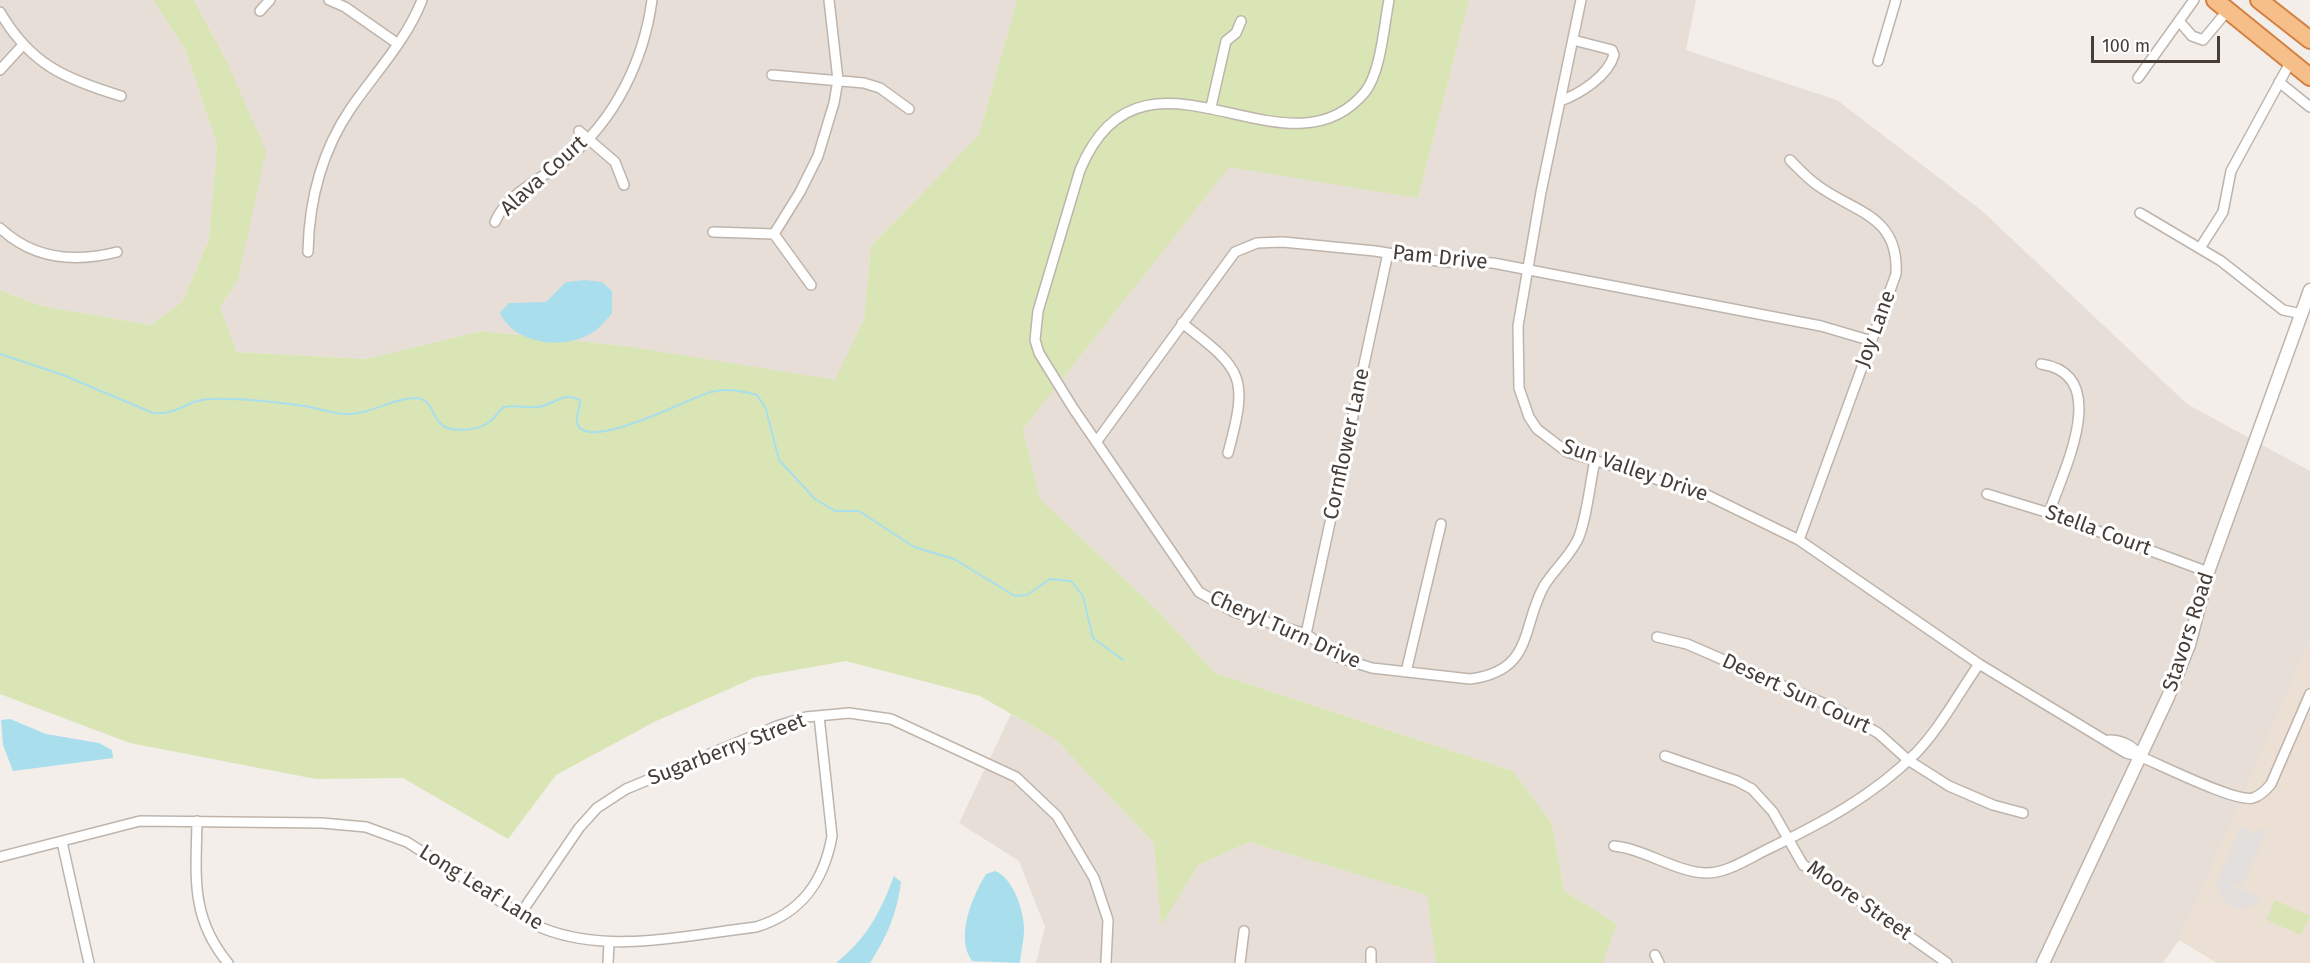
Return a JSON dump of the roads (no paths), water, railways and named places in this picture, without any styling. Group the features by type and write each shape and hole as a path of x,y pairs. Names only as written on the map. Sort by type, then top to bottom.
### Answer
{"highway":[{"path":"2259,0 2310,40"},
{"path":"2222,5 2310,77"}],"street":[{"path":"260,11 270,0"},
{"path":"329,0 345,7 398,44"},
{"path":"308,252 311,202 325,159 350,110 398,44 422,0"},
{"name":"Alava Court","path":"495,222 508,202 569,158 588,138 628,81 646,36 652,0"},
{"path":"774,234 800,192 818,156 838,80 829,0"},
{"name":"Cheryl Turn Drive","path":"1389,0 1375,70 1366,91 1339,115 1311,124 1295,125 1211,106 1174,102 1140,108 1109,124 1088,150 1038,311 1035,340 1048,370 1199,591 1234,612 1306,634 1340,658 1372,668 1478,678 1498,671 1516,657 1523,645 1544,587 1578,540 1595,461"},
{"name":"Sun Valley Drive","path":"1581,0 1518,326 1518,379 1522,402 1538,429 1567,453 1706,494 1799,540 1979,664 2108,741 2122,742 2136,750 2139,756 2231,795 2252,799 2264,792 2271,784 2283,763 2301,710 2310,694"},
{"path":"1878,61 1896,0"},
{"path":"2138,78 2194,0"},
{"path":"2179,21 2192,36 2203,40 2222,5"},
{"path":"0,12 22,46 44,63 65,75 121,96"},
{"path":"1211,106 1226,41 1236,33 1241,21"},
{"path":"1560,100 1578,93 1604,72 1614,55 1612,50 1573,40"},
{"path":"0,70 22,46"},
{"path":"2200,248 2223,212 2231,171 2291,61"},
{"path":"772,75 864,83 880,88 909,109"},
{"path":"2279,82 2310,107"},
{"path":"579,131 615,162 624,185"},
{"name":"Joy Lane","path":"1790,160 1817,185 1876,221 1891,238 1897,255 1896,274 1799,540"},
{"path":"2140,213 2200,248 2283,310 2302,314"},
{"path":"0,228 22,245 50,255 84,258 117,252"},
{"path":"713,232 774,234"},
{"path":"774,234 811,285"},
{"name":"Pam Drive","path":"1097,441 1235,252 1257,243 1283,242 1388,253 1444,262 1493,263 1821,326 1872,341"},
{"name":"Cornflower Lane","path":"1306,634 1388,253"},
{"name":"Stavors Road","path":"2043,963 2168,697 2189,645 2208,572 2310,290"},
{"path":"1182,323 1223,355 1234,370 1239,389 1239,414 1228,453"},
{"path":"2041,364 2056,366 2065,372 2074,381 2080,402 2076,428 2049,513"},
{"name":"Stella Court","path":"1987,494 2049,513 2208,572"},
{"path":"1406,672 1441,524"},
{"name":"Desert Sun Court","path":"1657,638 1687,644 1832,707 1878,733 1908,760 1938,780 1967,794 2023,813"},
{"path":"1614,846 1690,871 1705,873 1720,872 1789,839 1867,796 1908,760 1917,751 1979,664"},
{"name":"Sugarberry Street","path":"521,913 579,828 597,808 626,789 777,726 819,716 849,713 891,719 1016,777 1057,816 1094,878 1108,920 1106,963"},
{"name":"Long Leaf Lane","path":"0,857 140,821 322,823 366,827 407,842 542,928 561,935 609,943 756,927 772,922 801,903 814,889 823,872 832,836 819,716"},
{"name":"Moore Street","path":"1665,756 1737,781 1752,789 1773,812 1803,865 1834,883 1947,963"},
{"path":"197,821 196,890 201,920 214,947 228,963"},
{"path":"62,842 89,963"},
{"path":"1240,963 1244,931"},
{"path":"608,963 609,943"},
{"path":"1371,952 1371,963"}],"water":[{"path":"586,280 602,282 612,291 612,313 595,331 581,338 555,343 528,338 507,324 500,313 509,303 546,302 566,282"},
{"path":"10,719 46,734 99,743 112,750 113,758 13,771 3,745 1,720"},
{"path":"995,871 1012,887 1022,913 1024,933 1020,963 972,961 967,951 965,929 971,905 986,874"},
{"path":"894,876 901,882 894,915 870,963 836,963 856,944 871,924"}],"waterway":[{"path":"0,354 63,375 153,413 171,412 196,401 224,399 282,403 349,414 366,412 399,400 416,398 428,404 440,423 456,430 483,425 504,407 538,407 569,397 580,400 577,423 585,431 599,432 640,421 711,392 734,390 757,395 766,409 779,460 815,499 835,511 859,511 914,547 954,559 1015,596 1027,595 1050,579 1071,581 1083,596 1093,638 1123,660"}]}
